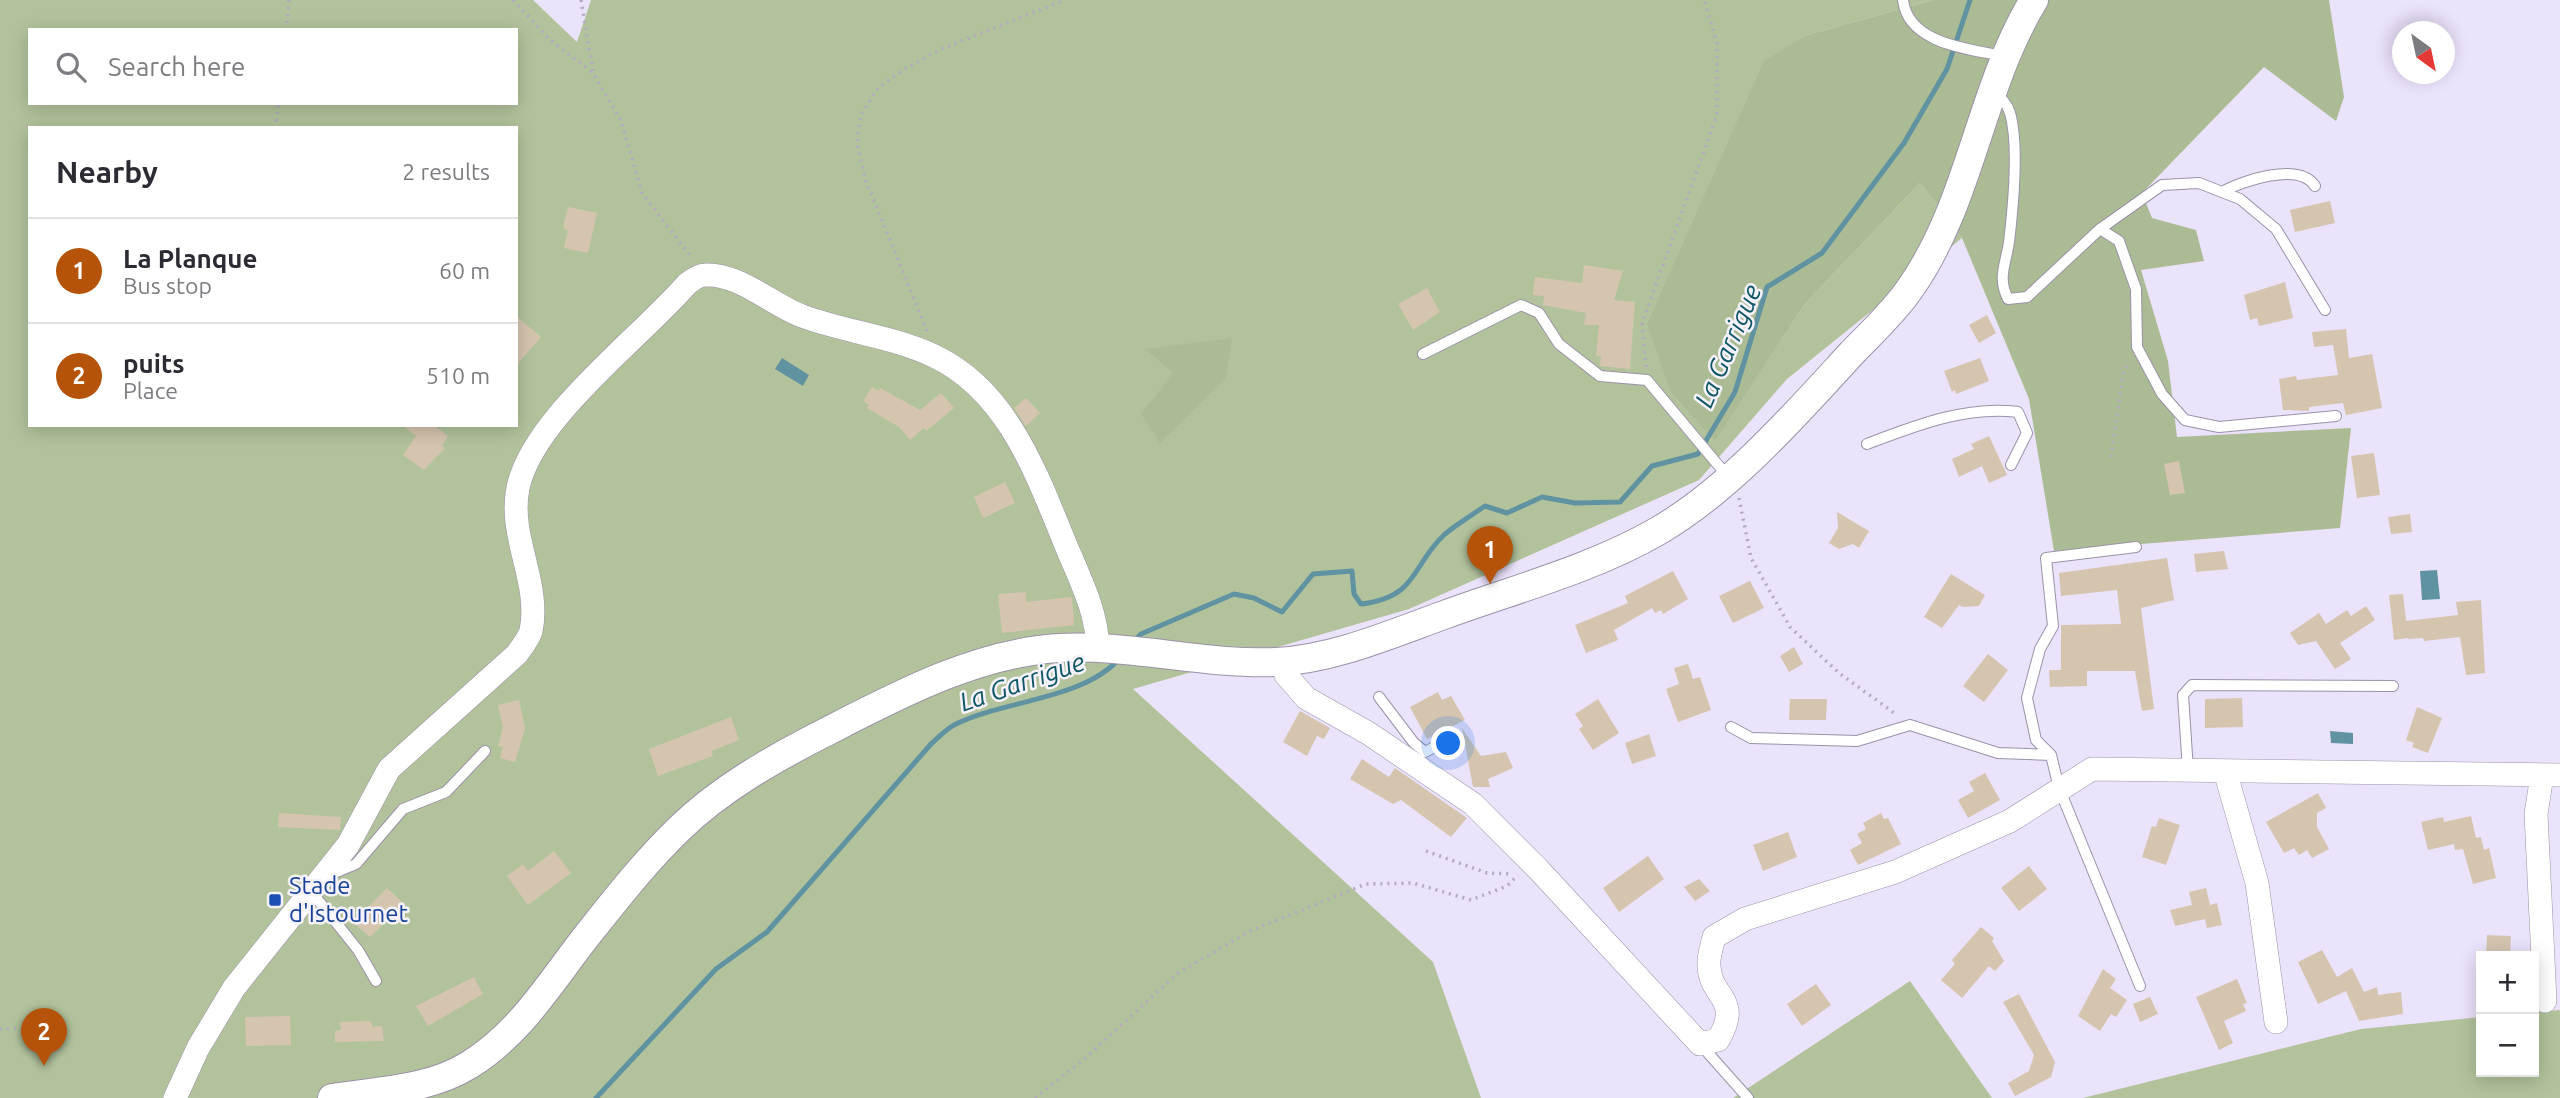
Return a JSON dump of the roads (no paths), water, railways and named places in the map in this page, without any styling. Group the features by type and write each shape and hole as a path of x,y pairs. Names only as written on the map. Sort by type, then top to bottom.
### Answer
{"street":[{"path":"332,1098 424,1084 465,1068 499,1044 530,1011 640,871 680,828 718,797 766,765 825,733 953,673 1012,653 1060,648 1104,649 1224,662 1282,662 1332,652 1379,638 1594,561 1654,534 1695,508 1721,468 1817,390 1909,291 1936,243 1956,195 2003,57 2034,0"},
{"path":"175,1098 198,1048 234,988 348,845 389,769 517,654 531,633 532,597 516,526 518,488 530,451 556,418 687,284 703,274 723,276 801,316 880,337 935,356 962,373 1002,413 1034,465 1092,608 1104,649"},
{"path":"1282,662 1286,675 1306,698 1368,733 1473,804 1529,871 1700,1044 1718,1040 1727,1024 1727,1009 1708,968 1714,937 1745,919 1895,872 2010,821 2092,769 2368,770 2551,775 2536,814 2545,1001"},
{"path":"2225,771 2257,883 2276,1023"}],"lane":[{"path":"1903,0 1904,8 1923,34 2003,57"},
{"path":"1991,91 2002,98 2010,113 2014,162 2009,243 2001,285 2008,299 2027,298 2100,229 2162,185 2199,183 2241,199 2276,229 2325,310"},
{"path":"2222,192 2239,182 2297,174 2310,179 2315,186"},
{"path":"2100,229 2119,241 2136,289 2137,347 2162,394 2185,421 2219,427 2336,415"},
{"path":"1423,354 1521,305 1539,313 1559,344 1600,376 1647,380 1721,468"},
{"path":"1867,444 1923,422 1998,409 2018,412 2027,433 2011,465"},
{"path":"2136,547 2046,558 2053,626 2040,649 2027,698 2036,740 2050,755 2059,788 2140,986"},
{"path":"2188,770 2183,695 2192,685 2393,686"},
{"path":"1379,698 1414,744 1425,752 1448,740"},
{"path":"1731,727 1751,738 1857,741 1910,725 1998,753 2050,755"},
{"path":"376,981 315,885 356,864 404,809 446,792 485,751"},
{"path":"1700,1044 1748,1098"}],"water":[{"path":"782,358 809,375 803,386 775,369"},
{"path":"2437,570 2440,599 2422,600 2420,571"},
{"path":"2330,731 2353,733 2353,744 2331,743"}],"waterway":[{"name":"La Garrigue","path":"1133,642 1141,634 1234,594 1254,598 1282,612 1313,574 1352,571 1354,594 1361,604 1380,600 1404,587 1445,534 1485,506 1507,513 1542,497 1575,503 1620,502 1652,466 1698,454 1735,392 1767,287 1822,253 1904,143 1947,69 1970,0"},
{"name":"La Garrigue","path":"596,1098 716,969 767,932 946,730 975,716 1086,683 1120,658"}],"place":[{"name":"La Planque","path":"1490,584"},
{"name":"Stade d'Istournet","path":"275,900"},
{"name":"puits","path":"44,1066"}]}
